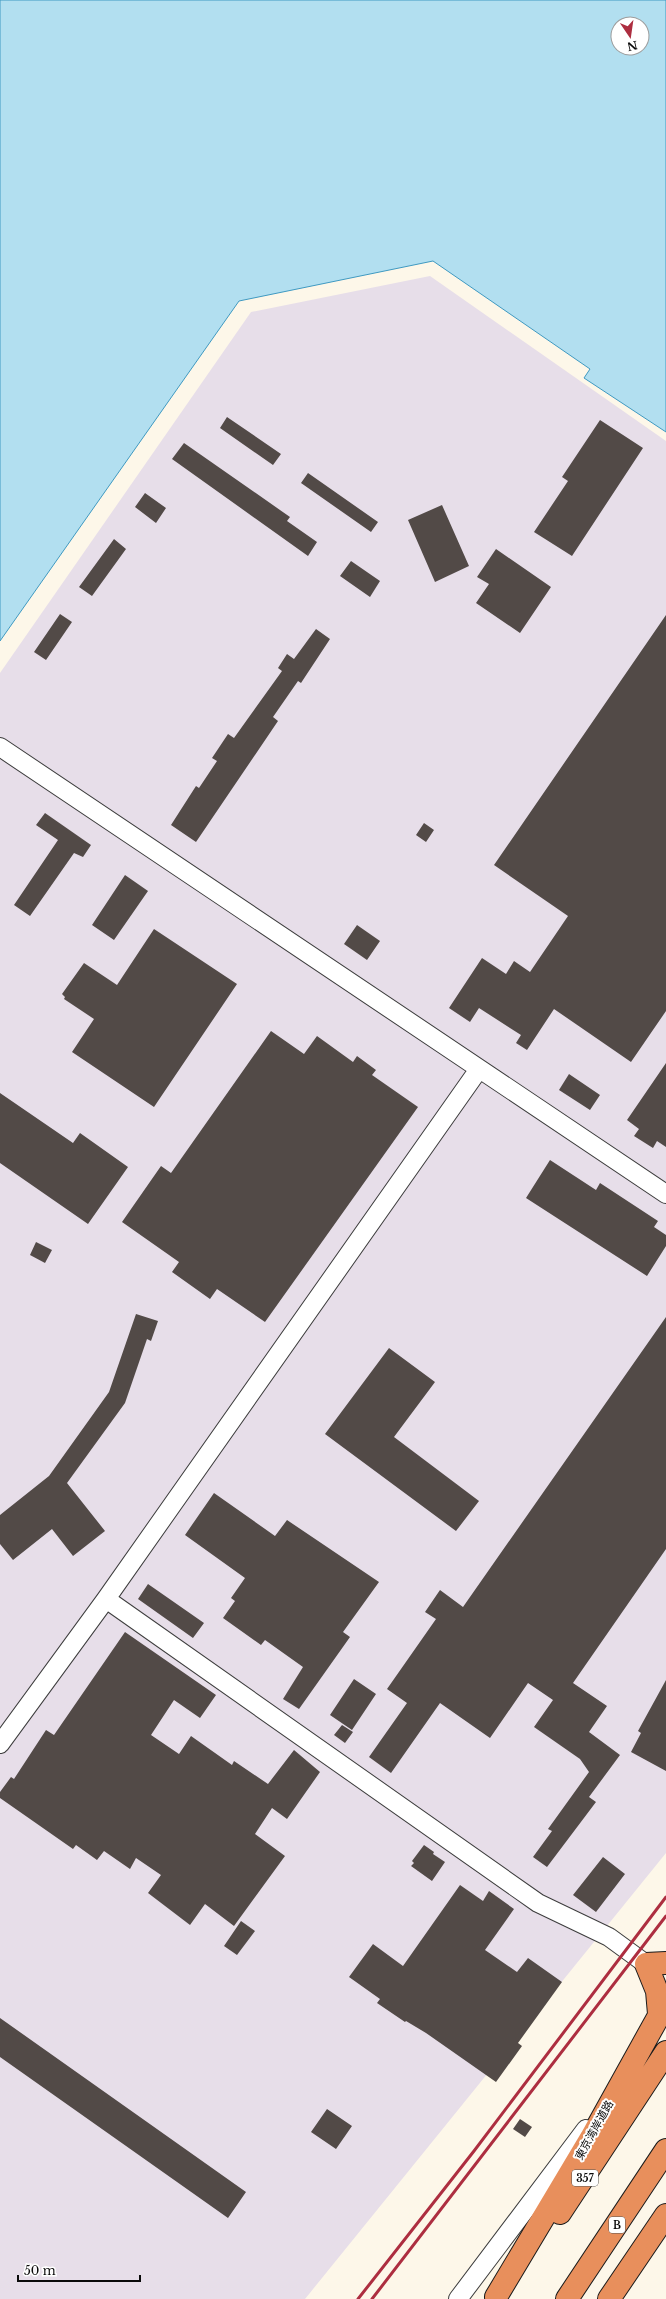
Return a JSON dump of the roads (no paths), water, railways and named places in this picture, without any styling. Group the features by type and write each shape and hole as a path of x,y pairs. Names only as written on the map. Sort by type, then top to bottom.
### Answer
{"highway":[{"path":"656,1963 657,1991 663,2008"},
{"name":"東京湾岸道路","path":"495,2298 591,2138 663,2008"},
{"name":"東京湾岸道路","path":"495,2298 578,2190 666,2052"},
{"name":"B","path":"567,2299 666,2150"},
{"path":"609,2299 666,2215"}],"street":[{"path":"0,748 666,1194"},
{"path":"0,1744 106,1599 479,1069"},
{"path":"106,1599 538,1903 609,1937 656,1963"},
{"path":"458,2299 583,2134 629,2067"}],"water":[{"path":"0,0 666,0 666,432 584,378 590,369 433,261 239,301 0,641"}],"railway":[{"path":"358,2299 474,2151 666,1897"},
{"path":"372,2299 666,1916"}]}
